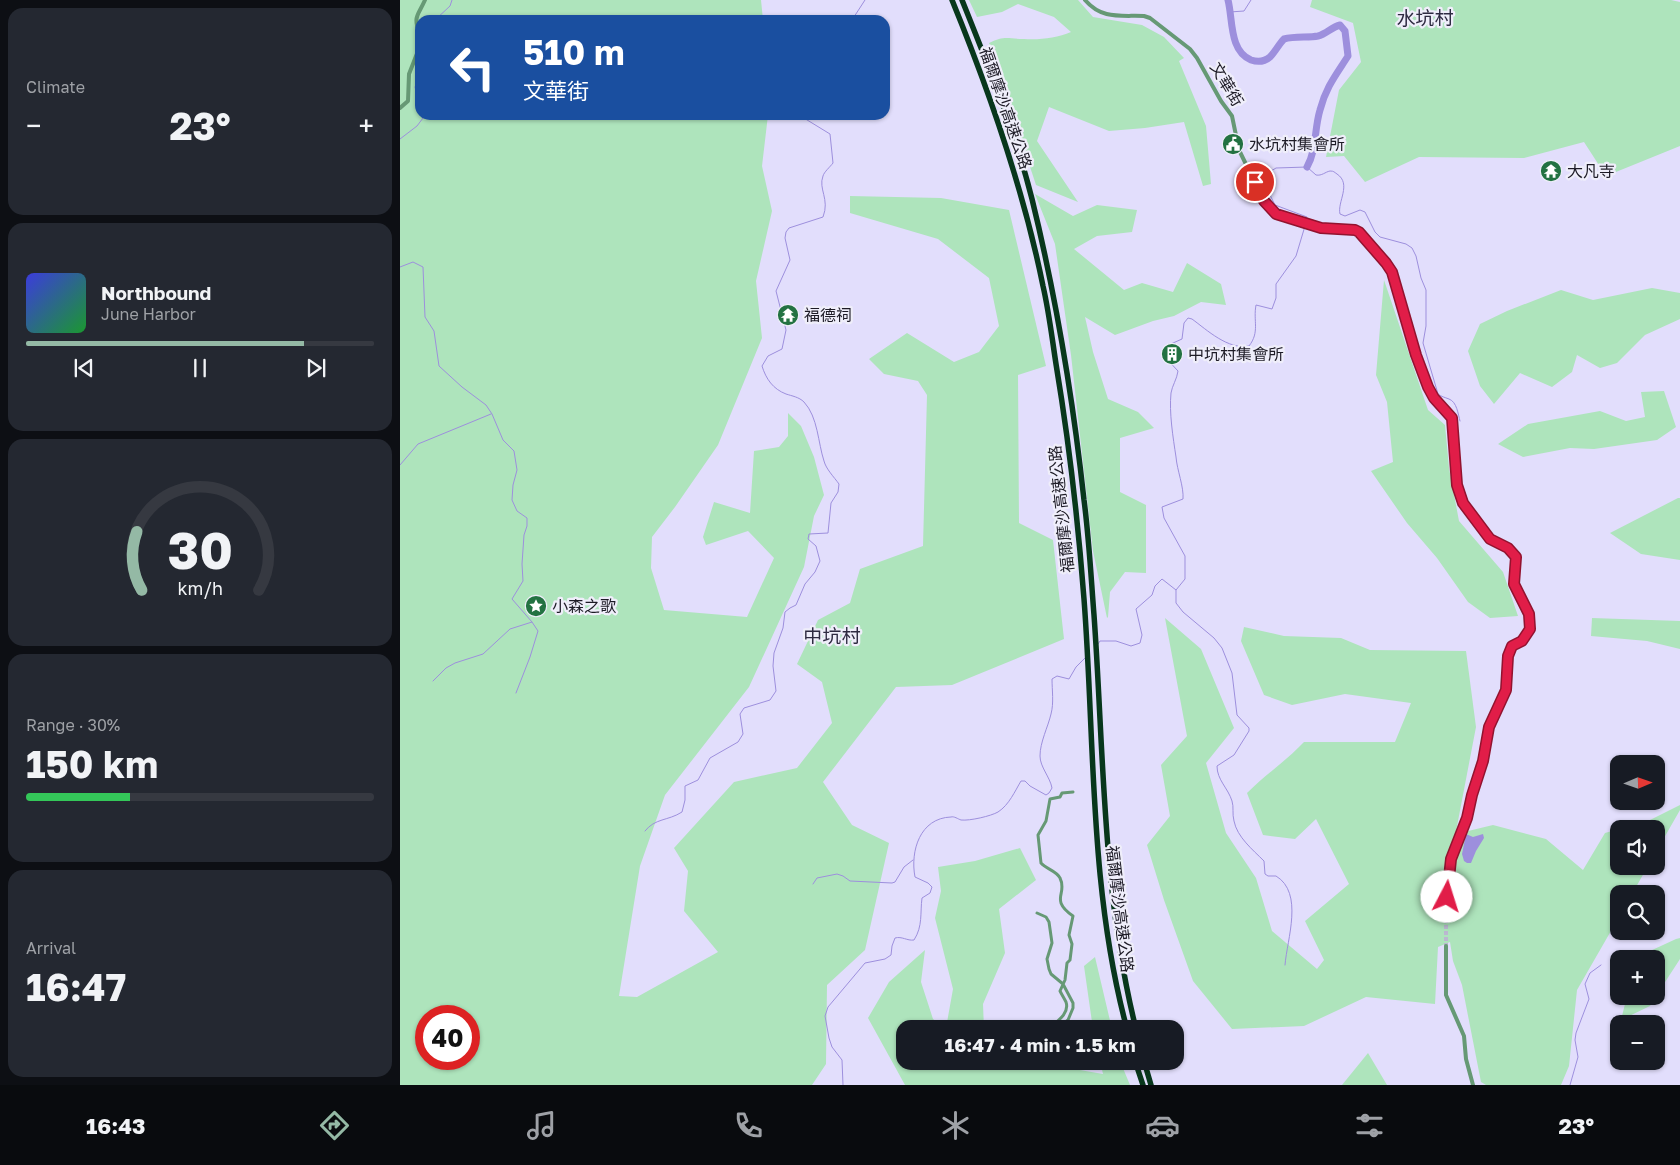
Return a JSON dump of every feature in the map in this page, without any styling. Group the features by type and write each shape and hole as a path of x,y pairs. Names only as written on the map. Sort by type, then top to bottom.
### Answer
{"highway":[{"name":"福爾摩沙高速公路","path":"952,0 974,55 1009,156 1044,287 1076,501 1088,658 1091,750 1099,859 1112,963 1124,1020"},
{"name":"福爾摩沙高速公路","path":"962,0 983,51 1013,136 1031,198 1052,284 1082,482 1094,618 1108,858 1123,970 1134,1020"},
{"path":"1138,1070 1143,1085"},
{"path":"1147,1070 1151,1085"}],"street":[{"path":"417,15 425,0"},
{"name":"文華街","path":"1085,0 1094,10 1103,14 1150,18 1190,49 1232,116 1238,147 1264,201 1276,214 1327,229 1351,229 1359,232 1386,263 1392,272 1416,355 1428,387 1434,398 1452,418 1457,482 1461,498 1465,507 1490,539 1514,553 1516,561 1514,584 1530,618 1530,629 1527,636 1513,646 1508,656 1505,696 1489,727 1483,761 1467,818 1451,859 1446,914"},
{"path":"400,108 408,101 409,74 415,59"},
{"path":"1058,1020 1067,1008 1060,991 1071,952 1072,944 1069,935 1073,916 1061,906 1060,879 1042,864 1038,835 1046,821 1050,799 1060,797 1064,792 1073,792"},
{"path":"1037,913 1046,917 1049,922 1052,944 1047,959 1048,969 1050,974 1063,984 1073,1003 1073,1008 1067,1020"},
{"path":"1446,946 1446,995 1464,1036 1466,1059 1473,1085"}],"green space":[{"path":"400,0 761,0 762,15 415,15 415,120 767,120 762,166 772,211 756,281 762,338 718,445 652,537 651,568 664,610 747,617 774,558 748,531 706,545 703,537 714,502 750,513 754,451 779,447 788,436 788,413 801,426 814,457 824,495 814,516 804,567 749,687 665,795 640,866 619,996 637,997 718,952 684,911 688,871 674,848 734,782 797,768 832,723 822,682 797,664 818,620 850,603 860,569 923,546 927,395 918,381 884,374 869,359 907,333 954,362 979,352 999,326 989,278 938,239 850,213 850,196 941,198 1009,210 1046,366 1018,375 1019,523 1053,540 1064,639 952,685 896,687 823,782 852,825 889,843 865,950 827,985 826,1064 812,1085 400,1085"},
{"path":"969,0 1078,0 1093,17 1142,25 1164,37 1184,58 1179,61 1206,126 1211,184 1203,186 1184,122 1109,131 1049,107 1037,141 1078,202 1036,185 989,43 1003,38 1048,38 1071,32 1054,17 1018,4 1002,12 977,17"},
{"path":"1312,0 1671,0 1680,2 1680,146 1606,176 1584,142 1524,158 1419,157 1365,182 1344,156 1326,157 1339,90 1361,62 1353,23 1310,7"},
{"path":"1035,194 1073,216 1097,205 1137,210 1132,232 1097,236 1074,249 1124,290 1142,283 1173,292 1187,263 1221,284 1226,305 1201,302 1174,316 1153,321 1115,335 1085,317 1093,352 1108,399 1138,412 1154,428 1120,438 1120,492 1146,505 1146,573 1125,572 1110,592 1107,618 1093,551 1071,355 1055,244"},
{"path":"1384,280 1428,410 1445,425 1449,468 1459,521 1503,572 1518,616 1490,618 1468,602 1437,558 1407,523 1371,471 1393,462 1387,402 1376,375"},
{"path":"1652,288 1680,293 1680,319 1645,335 1617,363 1600,368 1577,355 1572,372 1552,387 1520,373 1494,404 1480,386 1468,351 1480,324 1507,311 1561,290 1593,300"},
{"path":"1664,391 1676,427 1657,440 1594,449 1570,448 1523,457 1498,444 1528,424 1600,411 1626,421 1645,417 1641,392"},
{"path":"1680,498 1680,560 1641,554 1610,533"},
{"path":"1165,618 1201,649 1234,728 1206,763 1226,833 1256,878 1272,931 1317,969 1324,960 1305,921 1349,884 1316,819 1295,839 1263,835 1247,793 1304,742 1395,742 1411,703 1345,694 1292,705 1264,695 1241,641 1244,627 1284,636 1341,638 1370,650 1466,651 1476,727 1440,915 1450,914 1455,865 1464,832 1493,825 1546,839 1583,870 1605,833 1610,832 1610,875 1643,875 1637,885 1610,885 1610,933 1577,990 1569,1066 1561,1085 1486,1085 1481,1082 1462,985 1453,961 1450,942 1438,947 1435,1004 1366,997 1304,1026 1232,1029 1193,981 1164,900 1147,845 1170,816 1161,765 1187,736"},
{"path":"1592,618 1680,621 1680,649 1647,641 1591,636"},
{"path":"1680,805 1680,810 1665,836 1665,820 1650,820"},
{"path":"1020,848 1036,880 999,909 1005,953 983,1004 984,1020 947,1020 953,989 935,918 941,891 938,867 975,861"},
{"path":"1680,938 1680,959 1665,982 1665,950 1652,950"},
{"path":"925,950 921,982 934,1020 896,1020 896,1069 868,1018 889,982"},
{"path":"1095,957 1110,1020 1092,1020 1084,966"},
{"path":"1625,1005 1651,1005 1631,1015 1622,1015"},
{"path":"1368,1053 1387,1085 1342,1085"},
{"path":"897,1070 1080,1070 1103,1074 1102,1070 1124,1070 1130,1085 905,1085"}],"shaded area":[{"path":"1466,834 1473,837 1483,834 1484,838 1471,863 1464,861 1462,854"}],"waterway":[{"path":"440,15 450,6 452,0"},
{"path":"855,15 865,0"},
{"path":"1228,0 1235,42 1244,56 1253,61 1268,59 1284,39 1318,36 1340,25 1345,31 1348,56 1322,102 1314,146 1307,167"},
{"path":"1230,12 1244,11 1251,0"},
{"path":"400,139 417,126 422,120"},
{"path":"645,831 653,824 682,812 685,800 685,786 698,780 710,758 738,742 743,734 740,714 744,708 770,700 776,691 773,666 774,653 783,628 785,612 796,605 805,584 815,572 820,561 816,546 808,539 809,534 828,533 831,503 838,492 839,484 825,464 815,423 809,408 800,399 781,392 774,386 768,379 762,366 768,356 782,349 786,330 776,291 790,260 785,238 786,232 789,228 823,217 825,211 822,181 823,176 833,163 830,134 807,120"},
{"path":"1306,222 1307,217 1275,205 1267,189 1271,171 1276,168 1307,167 1316,175 1330,171 1334,172 1341,178 1344,188 1340,214 1345,216 1360,210 1365,212 1375,232 1380,237 1406,244 1412,248 1426,290 1426,326 1423,343 1438,394 1454,403 1460,421"},
{"path":"1098,644 1100,641 1116,641 1131,646 1140,643 1142,635 1136,609 1152,595 1155,586 1162,579 1176,590 1185,579 1185,556 1164,518 1162,507 1183,499 1171,409 1171,393 1178,371 1164,356 1164,347 1182,339 1184,323 1188,318 1226,342 1233,345 1249,346 1255,331 1256,305 1272,309 1276,298 1276,284 1296,256 1305,226"},
{"path":"400,267 413,262 423,267 425,317 434,331 439,366 486,405 503,440 514,451 517,470 512,500 517,511 527,518 522,564 523,581 512,599 532,622 510,629 483,654 455,663 446,668 433,681"},
{"path":"400,465 418,444 491,414"},
{"path":"1176,590 1176,603 1183,612 1214,638 1222,648 1232,673 1237,715 1249,728 1234,755 1217,766 1217,771 1232,801 1233,818 1238,832 1264,861 1265,874 1276,876 1285,884 1290,893 1292,917 1285,965"},
{"path":"516,693 538,631 532,622"},
{"path":"843,1085 842,1060 832,1047 825,1016 828,1007 865,963 885,959 891,955 895,938 914,940 917,935 920,925 922,898 930,893 932,887 915,877 914,857 920,838 932,823 940,819 955,817 961,820 970,820 986,817 998,812 1009,802 1021,781 1025,781 1046,795 1049,793 1052,788 1040,756 1041,745 1052,710 1052,679 1057,676 1069,679 1076,667 1085,658"},
{"path":"813,884 817,878 837,874 850,881 892,883 895,882 904,867 913,860"},
{"path":"1570,1085 1578,1057 1575,1040 1576,1033 1589,999 1585,984 1590,973 1601,965"}],"tunnel":[{"path":"1446,913 1446,946"}],"place":[{"name":"水坑村集會所","path":"1233,144"},
{"name":"大凡寺","path":"1551,171"},
{"name":"福德祠","path":"788,315"},
{"name":"中坑村集會所","path":"1172,354"},
{"name":"小森之歌","path":"536,606"}],"district":[{"name":"水坑村","path":"1425,17"},
{"name":"中坑村","path":"832,635"}],"route":[{"path":"1255,182 1264,201 1276,214 1321,228 1355,230 1359,232 1386,263 1392,272 1416,355 1428,387 1434,398 1452,418 1457,485 1463,503 1490,539 1511,550 1516,557 1514,584 1529,614 1530,629 1522,641 1512,646 1506,662 1505,696 1489,727 1487,745 1467,818 1451,859 1447,897"}]}
